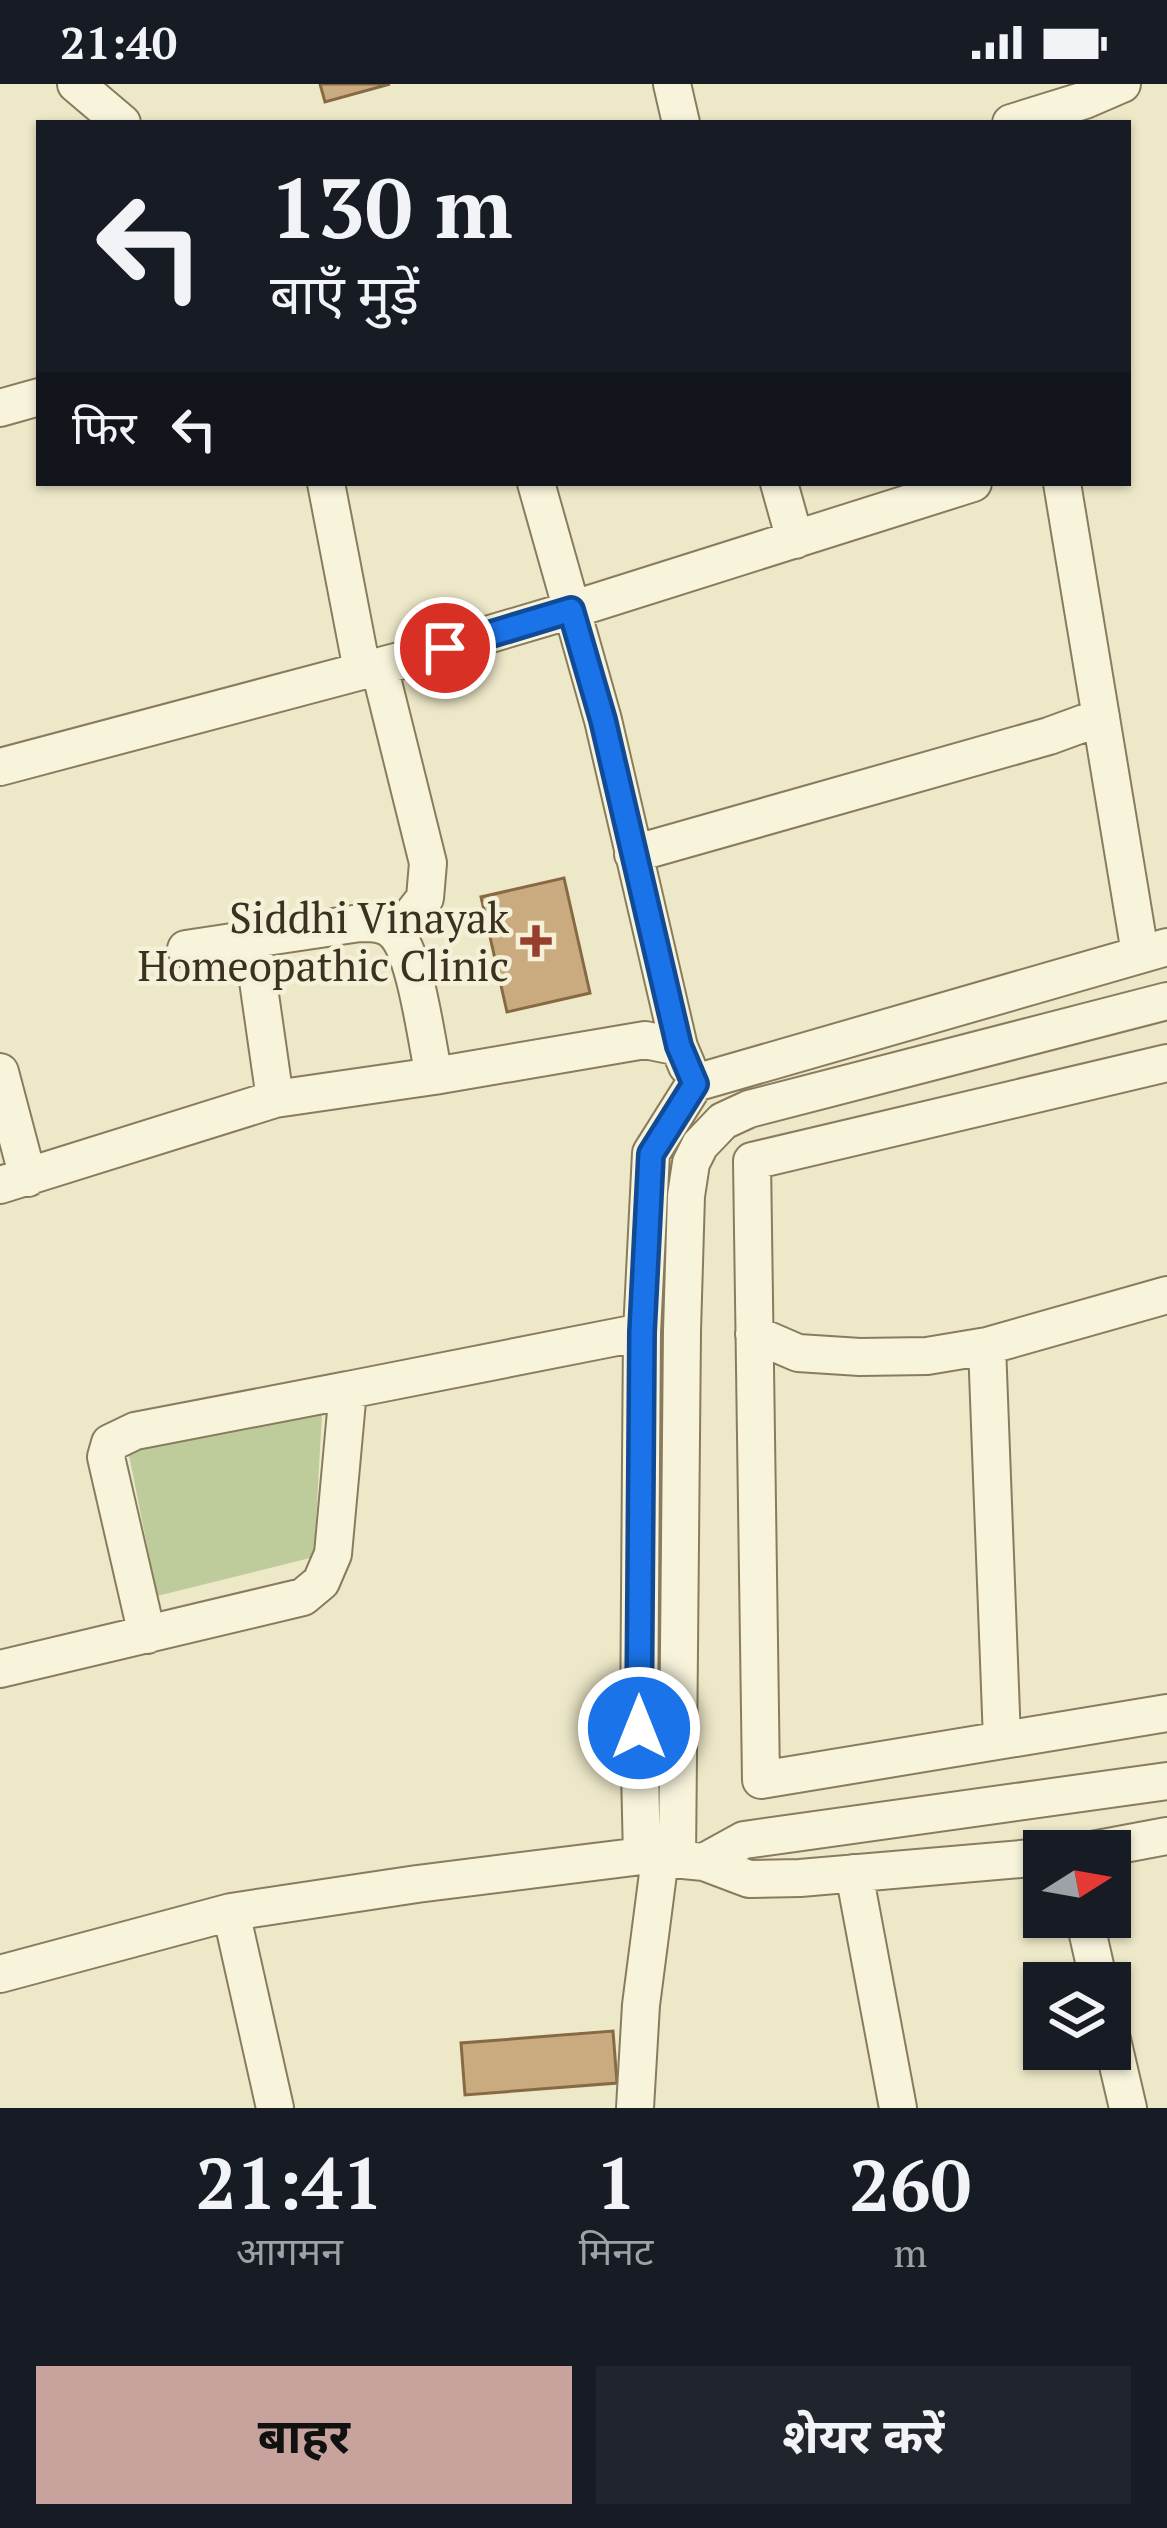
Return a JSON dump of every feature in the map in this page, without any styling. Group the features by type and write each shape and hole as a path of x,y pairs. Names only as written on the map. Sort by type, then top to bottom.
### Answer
{"street":[{"path":"76,84 118,120"},
{"path":"672,84 680,120"},
{"path":"1020,120 1122,84"},
{"path":"0,408 36,398"},
{"path":"327,486 370,668 428,863 425,898 397,934"},
{"path":"537,486 603,720 679,1046 695,1084 723,1121"},
{"path":"780,486 795,540"},
{"path":"0,767 571,610 964,486"},
{"path":"671,1859 639,1728 642,1332 651,1154 695,1084 1154,950 1101,717 1062,486"},
{"path":"633,854 828,801 1101,717"},
{"path":"185,950 360,922 383,924 397,934 408,957 434,1076"},
{"path":"252,939 275,1099"},
{"path":"635,2108 640,2005 671,1859 682,1331 691,1162 723,1121 749,1108 1167,1001"},
{"path":"0,1072 14,1181 275,1099 645,1040 679,1046"},
{"path":"1167,1064 752,1161 760,1780 1167,1713"},
{"path":"754,1334 798,1353 927,1356 987,1346 1167,1294"},
{"path":"147,1635 106,1457 110,1443 136,1431 642,1332"},
{"path":"987,1346 1001,1740"},
{"path":"0,1669 303,1597 321,1582 333,1554 348,1390"},
{"path":"0,1974 231,1912 416,1884 671,1859 744,1840 1167,1781"},
{"path":"1131,1843 1167,1836"},
{"path":"671,1859 749,1879 800,1879 1023,1859"},
{"path":"854,1873 898,2108"},
{"path":"231,1912 275,2108"},
{"path":"1119,2070 1128,2108"}],"green space":[{"path":"322,1414 314,1557 157,1596 126,1440"}],"building":[{"path":"320,84 390,84 325,102"},
{"path":"564,878 590,993 507,1012 481,897"},
{"path":"613,2031 617,2083 465,2095 461,2043"}],"place":[{"name":"Siddhi Vinayak Homeopathic Clinic","path":"536,941"}],"route":[{"path":"445,648 571,610 603,720 679,1046 695,1084 651,1154 642,1332 639,1728"}]}
